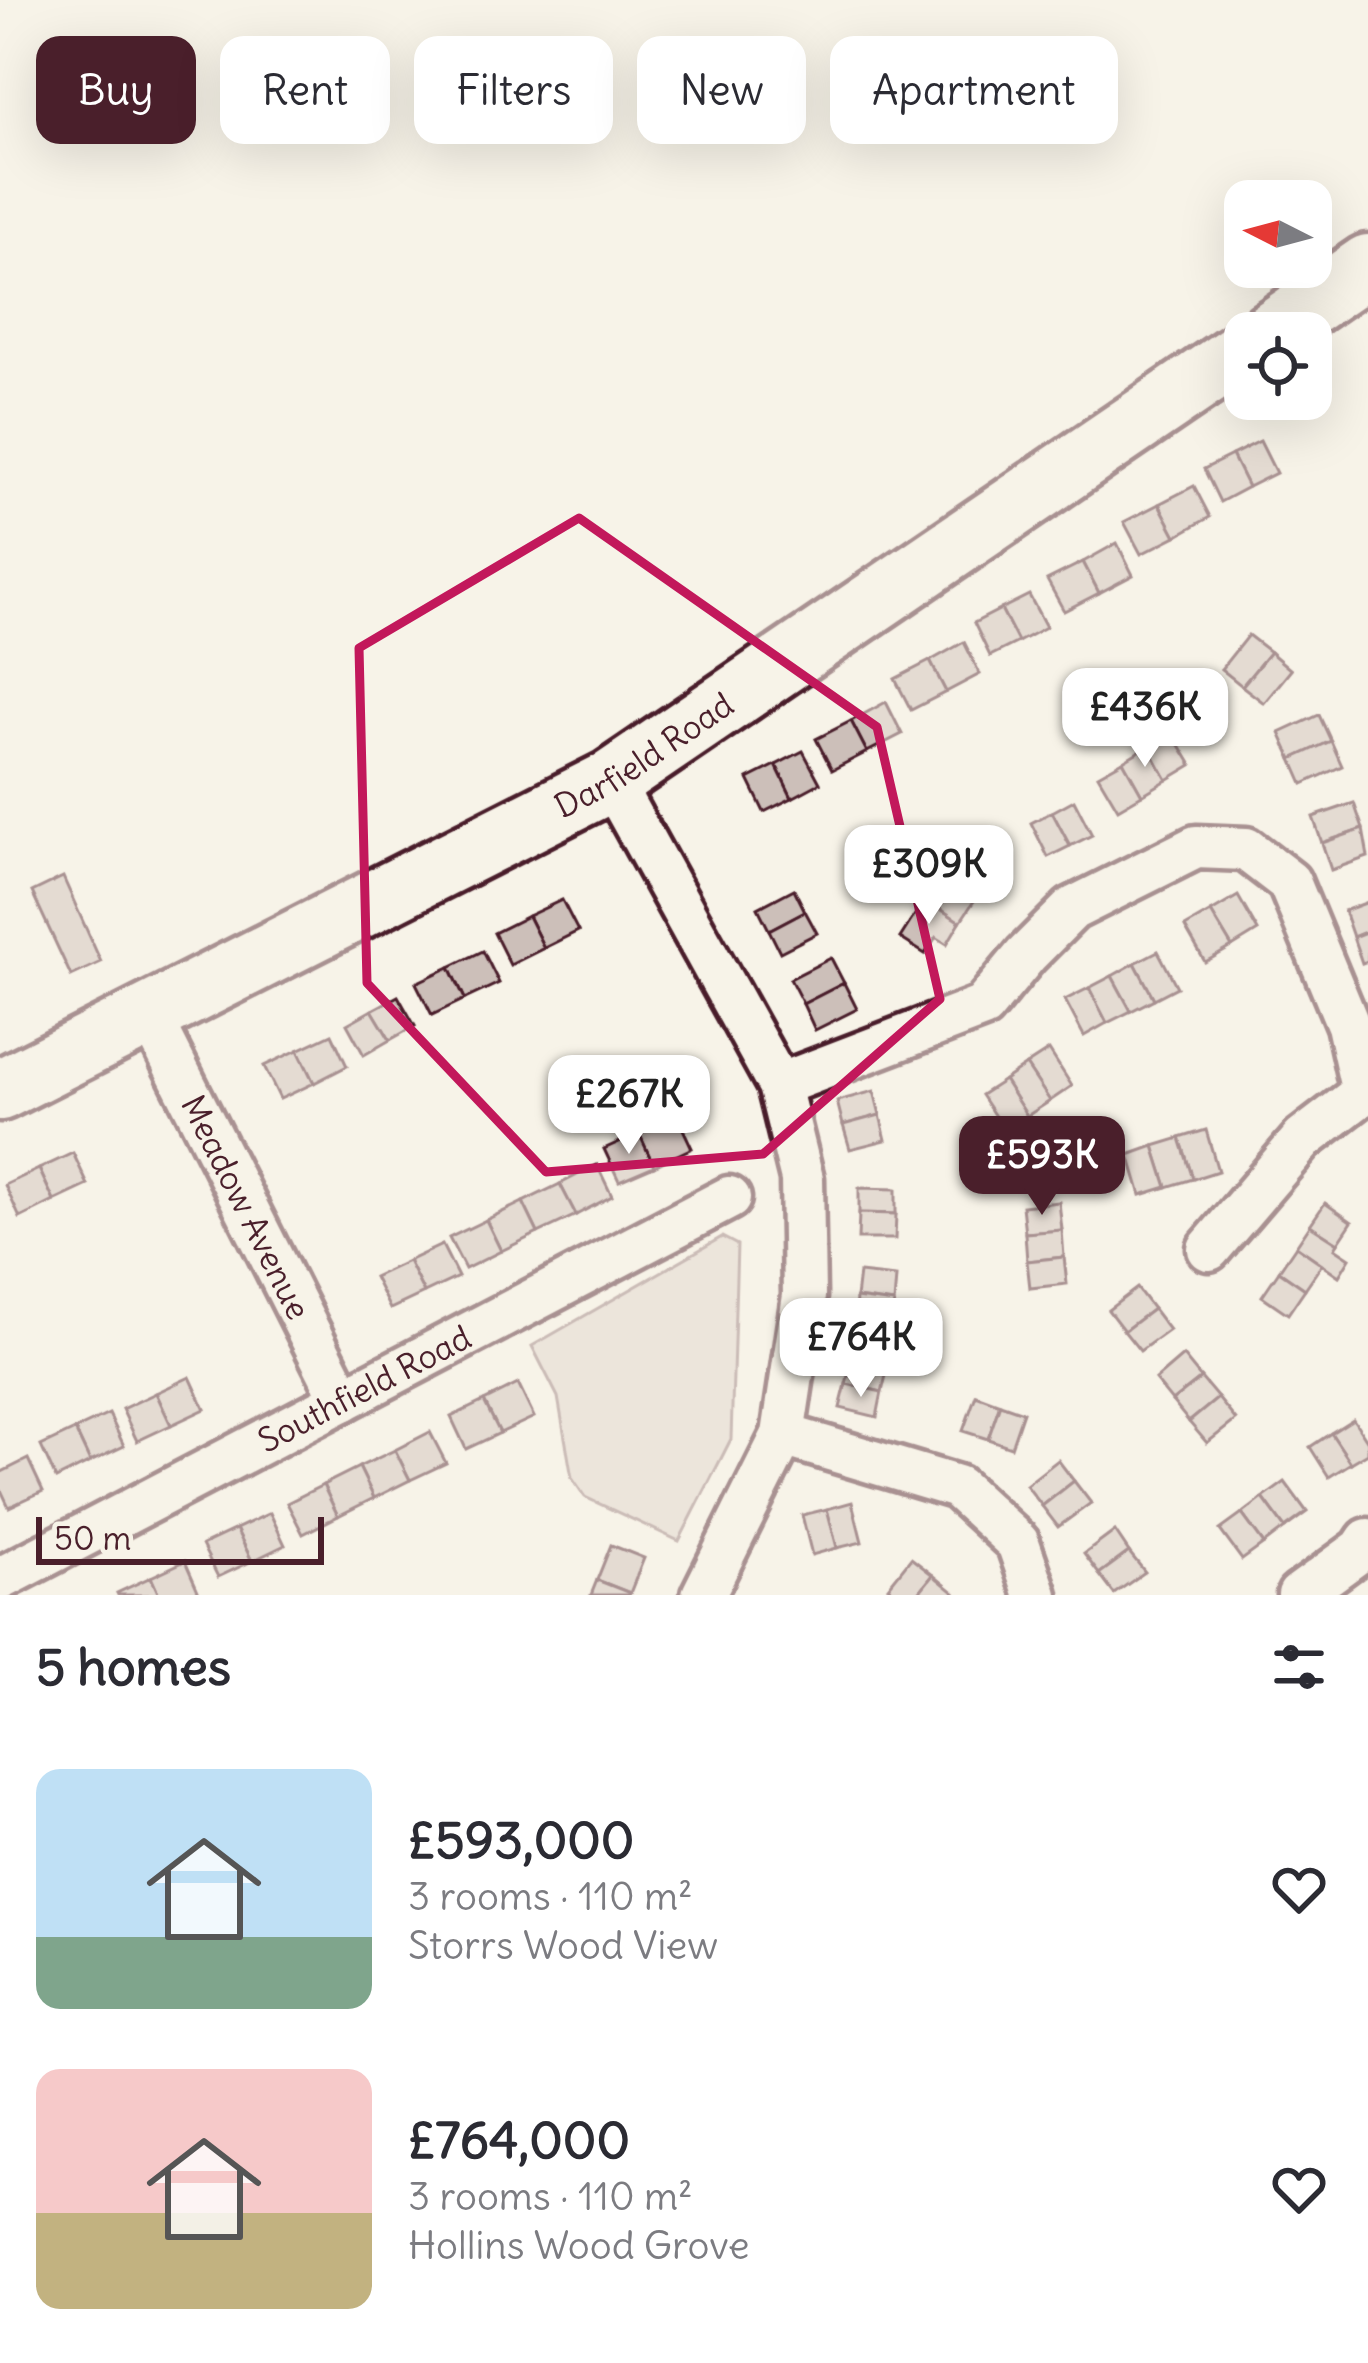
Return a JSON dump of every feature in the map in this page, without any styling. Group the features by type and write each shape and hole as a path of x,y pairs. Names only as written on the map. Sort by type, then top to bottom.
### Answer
{"street":[{"path":"1300,312 1368,266"},
{"name":"Darfield Road","path":"0,1090 611,781 1224,363"},
{"path":"611,781 779,1085 802,1179 804,1296 783,1435 703,1595"},
{"path":"779,1085 983,1007 1072,909 1196,848 1246,849 1288,882 1348,1025 1363,1093 1303,1139 1209,1249"},
{"name":"Meadow Avenue","path":"149,1014 343,1400"},
{"name":"Southfield Road","path":"0,1579 729,1198"},
{"path":"783,1435 957,1487 1018,1543 1036,1595"},
{"path":"1300,1595 1368,1540"}],"highlighted area":[{"path":"579,518 877,727 940,999 763,1154 546,1172 367,983 359,648"}],"shaded area":[{"path":"722,1237 737,1245 731,1439 679,1541 585,1497 572,1478 558,1397 532,1346"}],"building":[{"path":"1260,441 1276,473 1248,487 1232,455"},
{"path":"1232,455 1248,487 1220,502 1204,469"},
{"path":"1194,486 1210,517 1176,536 1159,504"},
{"path":"1159,504 1176,536 1141,554 1124,522"},
{"path":"1117,543 1133,575 1099,593 1083,562"},
{"path":"1083,562 1099,593 1064,611 1047,580"},
{"path":"1029,595 1046,627 1018,642 1001,609"},
{"path":"1001,609 1018,642 990,656 974,623"},
{"path":"1248,635 1270,652 1242,686 1221,669"},
{"path":"964,642 980,674 946,692 930,661"},
{"path":"1270,652 1291,670 1264,703 1242,686"},
{"path":"930,661 946,692 911,710 895,679"},
{"path":"886,702 902,734 867,752 851,721"},
{"path":"1319,715 1331,741 1292,759 1280,733"},
{"path":"851,721 867,752 832,770 816,739"},
{"path":"1172,732 1192,765 1167,780 1148,746"},
{"path":"1331,741 1342,766 1303,784 1292,759"},
{"path":"1148,746 1167,780 1142,795 1123,761"},
{"path":"803,751 820,783 792,798 776,765"},
{"path":"1123,761 1142,795 1118,809 1098,775"},
{"path":"776,765 792,798 764,812 748,779"},
{"path":"1074,800 1092,835 1070,846 1052,812"},
{"path":"1354,803 1363,829 1322,843 1313,817"},
{"path":"1052,812 1070,846 1048,857 1031,823"},
{"path":"970,826 1006,849 991,873 955,851"},
{"path":"1363,829 1368,857 1331,870 1322,843"},
{"path":"955,851 991,873 976,898 940,875"},
{"path":"940,875 976,898 960,922 925,899"},
{"path":"63,877 101,962 71,976 32,892"},
{"path":"794,889 805,911 769,930 758,908"},
{"path":"1238,896 1258,931 1232,947 1211,912"},
{"path":"925,899 960,922 947,944 936,937 925,954 900,938"},
{"path":"562,900 578,931 544,948 528,916"},
{"path":"1368,902 1368,931 1353,937 1344,911"},
{"path":"805,911 817,933 780,952 769,930"},
{"path":"1211,912 1232,947 1205,962 1185,927"},
{"path":"528,916 544,948 510,965 494,933"},
{"path":"1368,931 1368,961 1362,963 1353,937"},
{"path":"483,951 499,983 465,999 450,967"},
{"path":"1158,951 1177,987 1154,999 1135,963"},
{"path":"831,958 844,983 803,1004 790,979"},
{"path":"1135,963 1154,999 1131,1011 1112,976"},
{"path":"450,967 465,999 432,1015 416,983"},
{"path":"1112,976 1131,1011 1107,1023 1089,988"},
{"path":"844,983 857,1009 815,1030 803,1004"},
{"path":"1089,988 1107,1023 1084,1036 1065,1000"},
{"path":"398,996 415,1026 390,1040 372,1010"},
{"path":"372,1010 390,1040 364,1055 347,1024"},
{"path":"332,1034 347,1066 314,1083 298,1050"},
{"path":"298,1050 314,1083 280,1099 264,1066"},
{"path":"1049,1050 1072,1086 1050,1101 1026,1065"},
{"path":"1026,1065 1050,1101 1027,1116 1004,1080"},
{"path":"1004,1080 1027,1116 1004,1130 981,1095"},
{"path":"874,1091 880,1115 843,1125 837,1101"},
{"path":"880,1115 886,1140 850,1149 843,1125"},
{"path":"677,1116 692,1148 654,1166 639,1133"},
{"path":"1206,1130 1218,1171 1193,1179 1180,1138"},
{"path":"639,1133 654,1166 619,1181 604,1149"},
{"path":"1180,1138 1193,1179 1167,1187 1154,1146"},
{"path":"1154,1146 1167,1187 1141,1195 1129,1155"},
{"path":"73,1153 88,1185 54,1201 39,1169"},
{"path":"597,1165 612,1196 576,1215 560,1184"},
{"path":"39,1169 54,1201 20,1218 5,1185"},
{"path":"560,1184 576,1215 538,1233 523,1202"},
{"path":"859,1188 896,1189 896,1214 859,1213"},
{"path":"523,1202 538,1233 501,1251 486,1220"},
{"path":"1059,1202 1062,1230 1025,1233 1022,1206"},
{"path":"1325,1203 1352,1222 1338,1243 1310,1225"},
{"path":"859,1213 896,1214 895,1239 858,1239"},
{"path":"486,1220 501,1251 465,1269 449,1238"},
{"path":"1310,1225 1338,1243 1335,1248 1350,1258 1339,1276 1296,1246"},
{"path":"1062,1230 1064,1257 1027,1261 1025,1233"},
{"path":"442,1245 458,1277 424,1293 408,1261"},
{"path":"1296,1246 1322,1264 1305,1289 1279,1271"},
{"path":"1064,1257 1067,1284 1030,1288 1027,1261"},
{"path":"408,1261 424,1293 390,1309 374,1277"},
{"path":"1279,1271 1305,1289 1288,1314 1262,1296"},
{"path":"859,1273 896,1277 894,1303 856,1298"},
{"path":"1137,1288 1153,1309 1124,1331 1108,1310"},
{"path":"856,1298 894,1303 891,1328 854,1324"},
{"path":"1153,1309 1169,1330 1140,1351 1124,1331"},
{"path":"1183,1356 1201,1378 1172,1401 1155,1380"},
{"path":"852,1359 888,1367 882,1392 846,1384"},
{"path":"190,1377 205,1409 171,1425 156,1393"},
{"path":"1201,1378 1218,1398 1189,1422 1172,1401"},
{"path":"518,1384 534,1417 500,1433 484,1401"},
{"path":"846,1384 882,1392 877,1417 840,1408"},
{"path":"156,1393 171,1425 137,1441 122,1409"},
{"path":"976,1395 1000,1404 988,1439 963,1431"},
{"path":"1218,1398 1236,1420 1207,1443 1189,1422"},
{"path":"484,1401 500,1433 466,1449 451,1417"},
{"path":"1000,1404 1023,1412 1011,1447 988,1439"},
{"path":"109,1414 124,1446 90,1462 75,1430"},
{"path":"1353,1419 1368,1442 1368,1453 1351,1463 1331,1433"},
{"path":"75,1430 90,1462 56,1479 41,1446"},
{"path":"430,1432 446,1463 410,1480 395,1450"},
{"path":"1331,1433 1351,1463 1329,1477 1310,1447"},
{"path":"395,1450 410,1480 374,1498 359,1467"},
{"path":"28,1459 43,1491 9,1507 0,1488 0,1473"},
{"path":"1058,1460 1074,1481 1042,1506 1026,1485"},
{"path":"359,1467 374,1498 338,1516 323,1485"},
{"path":"1074,1481 1091,1503 1058,1527 1042,1506"},
{"path":"1285,1482 1307,1512 1285,1528 1263,1498"},
{"path":"323,1485 338,1516 303,1534 287,1503"},
{"path":"1263,1498 1285,1528 1264,1544 1242,1514"},
{"path":"852,1502 862,1542 837,1548 827,1509"},
{"path":"827,1509 837,1548 812,1555 802,1515"},
{"path":"270,1513 285,1545 252,1561 236,1529"},
{"path":"1242,1514 1264,1544 1242,1560 1220,1530"},
{"path":"236,1529 252,1561 218,1577 202,1545"},
{"path":"1115,1531 1129,1552 1099,1574 1084,1554"},
{"path":"611,1545 644,1558 630,1593 597,1580"},
{"path":"1129,1552 1145,1572 1114,1594 1099,1574"},
{"path":"911,1558 933,1575 917,1595 898,1595 888,1587"},
{"path":"185,1561 199,1593 159,1595 151,1577"},
{"path":"933,1575 955,1593 917,1595"},
{"path":"151,1577 159,1595 118,1595 117,1593"},
{"path":"597,1580 630,1593 591,1595"}]}
